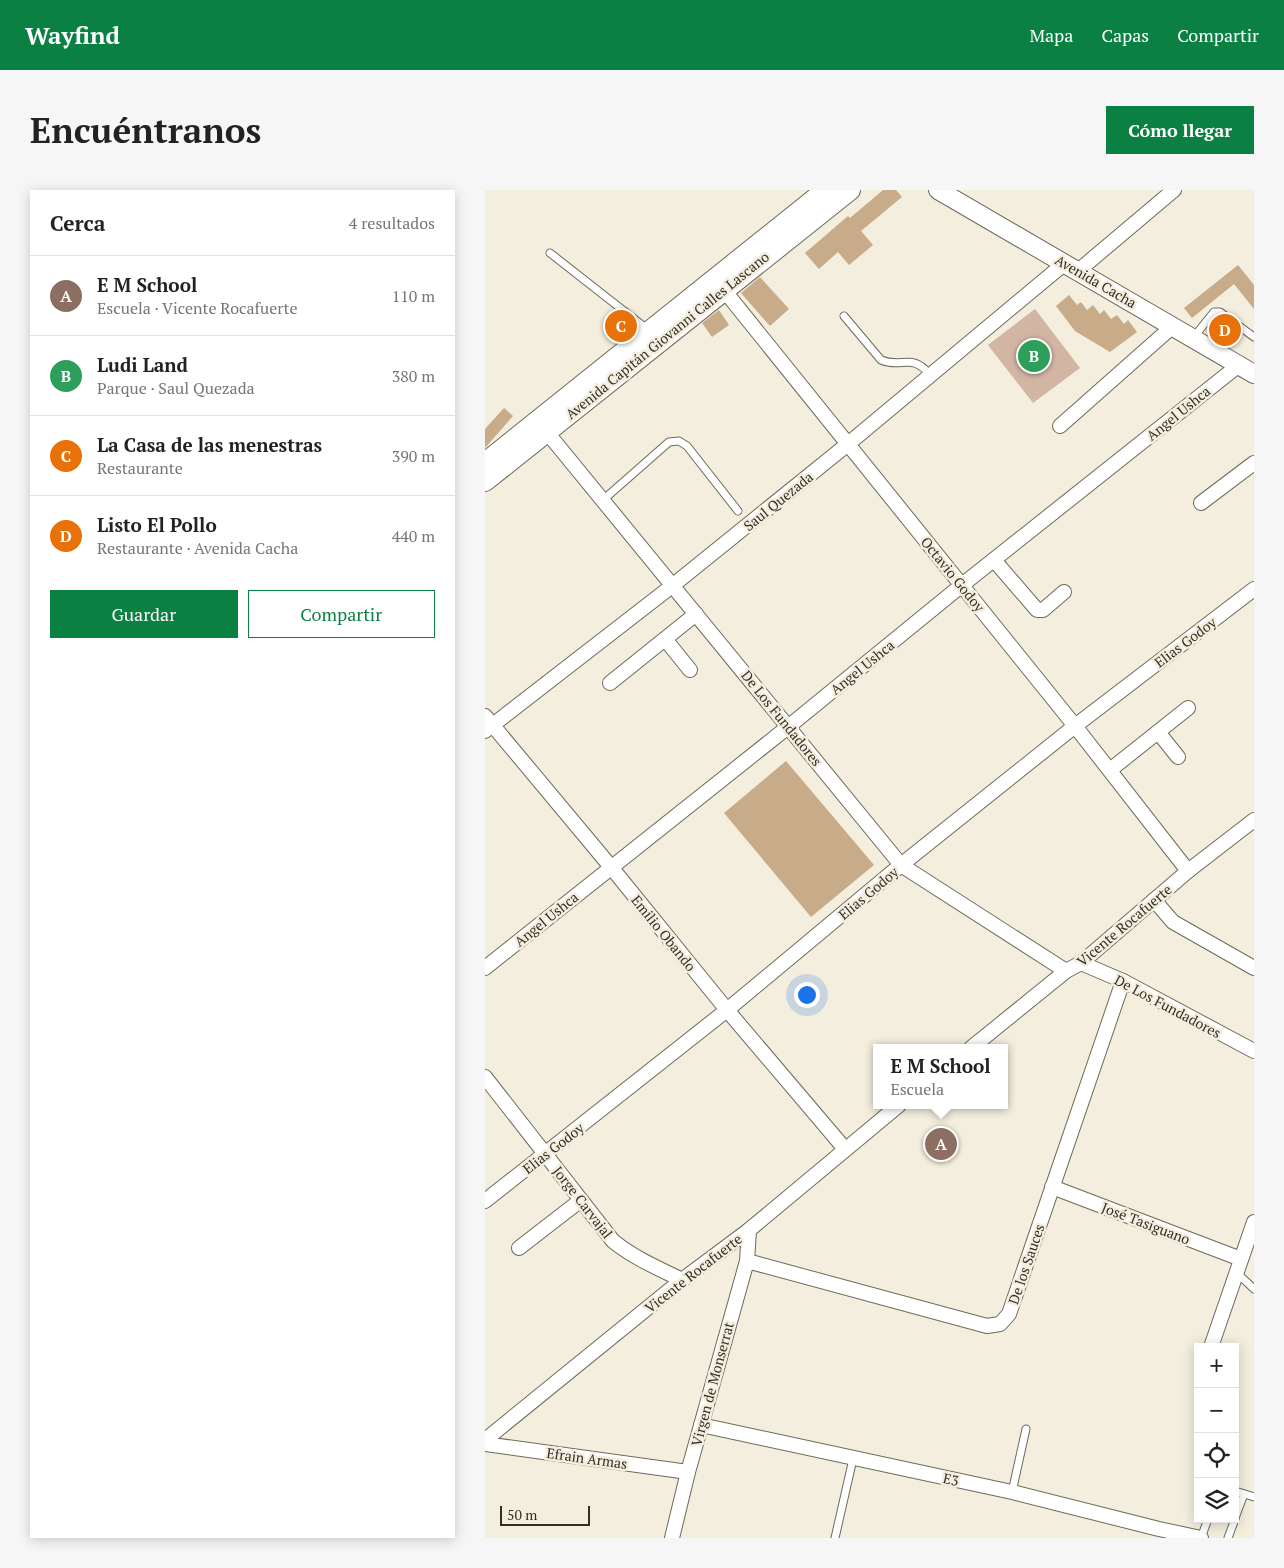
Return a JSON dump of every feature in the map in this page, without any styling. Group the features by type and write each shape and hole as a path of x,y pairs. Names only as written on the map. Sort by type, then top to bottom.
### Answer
{"main road":[{"path":"485,463 542,426 649,331 719,285 826,190"},
{"name":"Avenida Capitán Giovanni Calles Lascano","path":"485,481 542,426 719,285 850,190"}],"street":[{"name":"Avenida Cacha","path":"938,190 1247,369"},
{"name":"Saul Quezada","path":"488,724 672,586 930,376 1174,190"},
{"name":"Octavio Godoy","path":"719,285 1075,726 1188,871"},
{"path":"1060,426 1173,326"},
{"name":"Angel Ushca","path":"485,968 789,727 962,585 1247,369"},
{"name":"De Los Fundadores","path":"542,426 901,865 1066,971"},
{"path":"1201,503 1254,463"},
{"path":"994,560 1037,610 1043,610 1064,592"},
{"name":"Elias Godoy","path":"485,1201 727,1010 901,865 1075,726 1254,590"},
{"path":"610,683 696,614"},
{"path":"665,639 690,670"},
{"path":"1110,770 1188,708"},
{"name":"Emilio Obando","path":"488,724 611,867 727,1010 845,1149"},
{"path":"1158,732 1178,757"},
{"name":"Vicente Rocafuerte","path":"976,1044 1066,971 1081,963 1188,871 1254,820"},
{"path":"1154,900 1173,922 1254,968"},
{"name":"De Los Fundadores","path":"1081,963 1123,981 1254,1051"},
{"name":"De los Sauces","path":"747,1261 987,1326 993,1326 1005,1320 1009,1314 1123,981"},
{"name":"Jorge Carvajal","path":"485,1077 613,1241 627,1251 682,1280"},
{"name":"Vicente Rocafuerte","path":"485,1442 682,1280 749,1230 894,1109"},
{"name":"José Tasiguano","path":"1052,1188 1239,1266"},
{"path":"519,1248 581,1200"},
{"path":"1212,1343 1254,1222"},
{"name":"Virgen de Monserrat","path":"672,1538 688,1472 747,1261 749,1230"},
{"name":"E3","path":"701,1425 1012,1492 1158,1534 1201,1538"},
{"name":"Efrain Armas","path":"485,1442 688,1472"}],"lane":[{"path":"550,253 649,331"},
{"path":"1193,338 1214,312 1220,312 1254,337"},
{"path":"843,316 881,360 914,362 921,365 930,376"},
{"path":"603,500 669,442 679,441 687,446 738,511"},
{"path":"1239,1266 1254,1289"},
{"path":"1012,1492 1026,1429"},
{"path":"835,1538 853,1458"},
{"path":"1239,1492 1254,1497"},
{"path":"1239,1508 1244,1494"},
{"path":"1201,1538 1207,1523"},
{"path":"1228,1538 1234,1523"}],"shaded area":[{"path":"1035,309 1080,368 1033,403 988,345"}],"building":[{"path":"883,190 896,190 902,197 861,231 873,245 849,265 838,252 819,269 805,253 848,216 850,218"},
{"path":"1238,265 1254,285 1254,309 1234,284 1192,318 1184,308"},
{"path":"760,277 789,309 770,326 741,293"},
{"path":"1069,295 1077,305 1081,302 1087,310 1093,305 1100,314 1104,310 1111,319 1117,315 1124,324 1128,320 1137,332 1110,352 1075,331 1056,306"},
{"path":"719,310 729,325 712,337 702,323"},
{"path":"504,408 513,416 485,448 485,429"},
{"path":"786,761 874,865 811,917 724,813"}],"place":[{"name":"La Casa de las menestras","path":"621,326"},
{"name":"Listo El Pollo","path":"1225,330"},
{"name":"Ludi Land","path":"1034,356"},
{"name":"E M School","path":"941,1144"}]}
